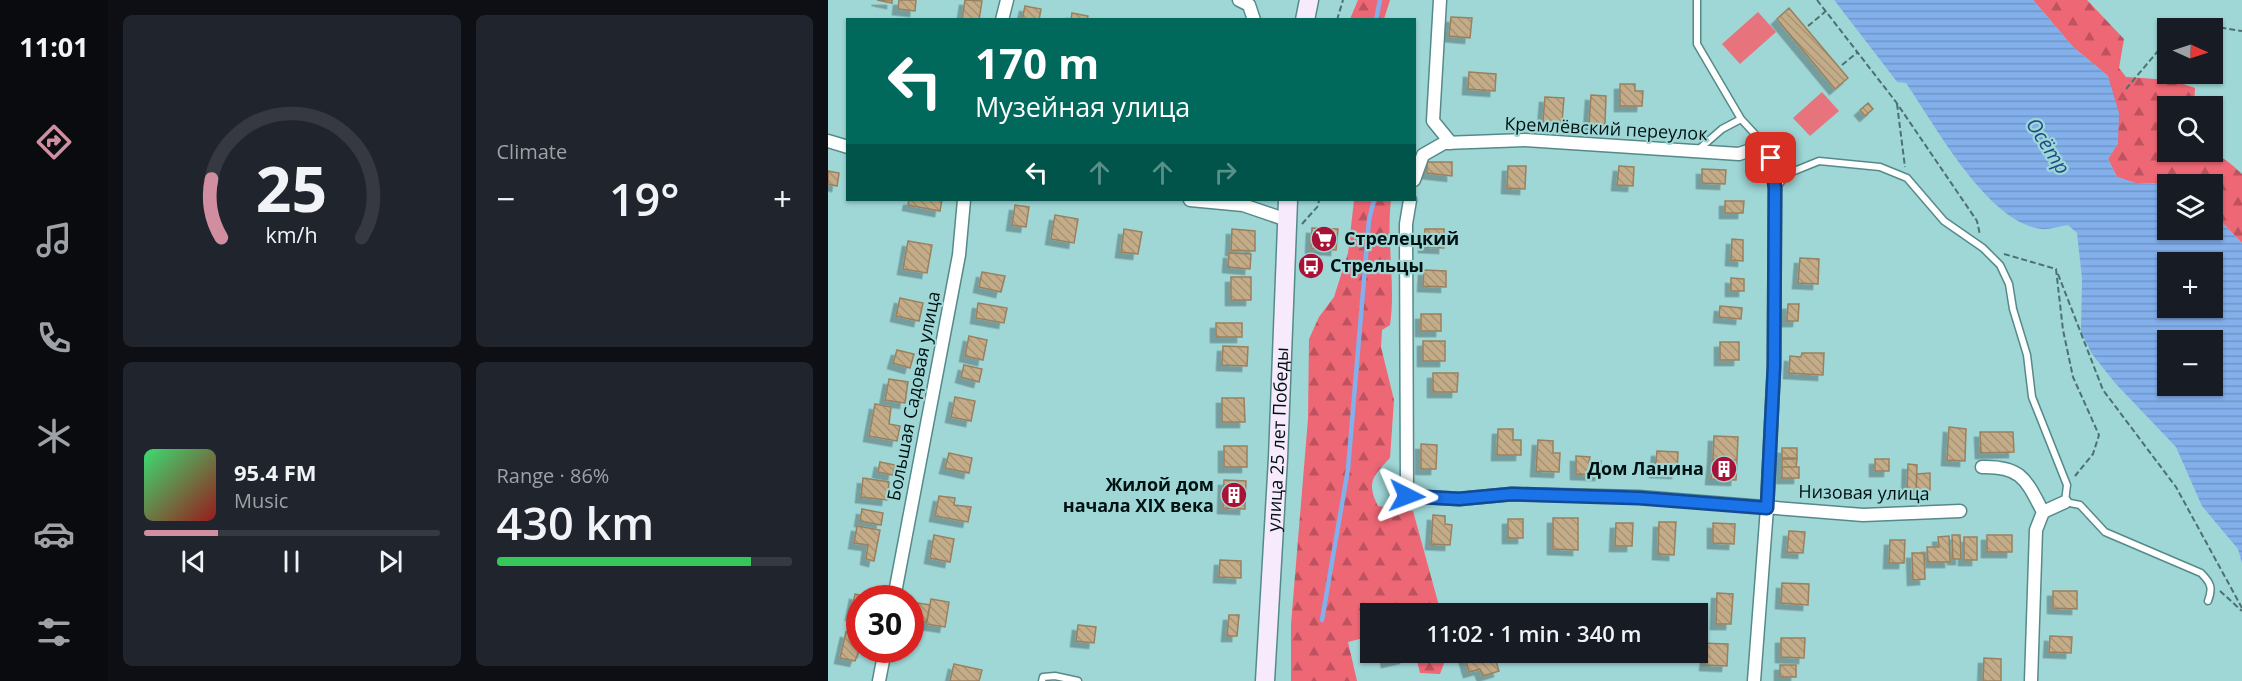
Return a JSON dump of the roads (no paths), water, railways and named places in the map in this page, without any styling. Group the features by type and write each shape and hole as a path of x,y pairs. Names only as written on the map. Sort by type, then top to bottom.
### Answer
{"main road":[{"path":"1305,18 1309,0"},
{"name":"улица 25 лет Победы","path":"1265,681 1279,446 1288,201"}],"street":[{"path":"1002,18 1007,0"},
{"path":"1416,174 1423,155 1447,143 1433,122 1440,0"},
{"path":"1245,2 1253,18"},
{"name":"Кремлёвский переулок","path":"1447,143 1524,140 1739,154 1765,145"},
{"path":"828,141 846,146"},
{"path":"1754,681 1767,508 1774,366 1775,188 1771,158"},
{"name":"Большая Садовая улица","path":"896,585 959,255 964,201"},
{"path":"1201,201 1243,205 1287,227"},
{"name":"Низовая улица","path":"1410,201 1406,224 1407,496 1459,499 1512,494 1628,497 1863,515 1960,511"},
{"path":"1982,467 2013,469 2025,480 2043,512"},
{"path":"2031,681 2036,530 2043,512 2065,502"},
{"path":"879,681 882,663"}],"lane":[{"path":"1697,0 1697,44 1741,119 1765,145 1771,158"},
{"path":"1697,151 1722,129 1741,119"},
{"path":"1775,188 1787,174 1819,161 1880,167 1906,178 1944,221 1983,248 2000,265 2009,284 2013,309 2027,355 2032,397 2067,485 2065,502 2080,505 2105,532 2201,573 2211,583 2212,592 2208,602"},
{"path":"1042,681 1043,677 1055,676 1078,681"}],"water":[{"name":"Осётр","path":"1834,0 2033,0 2073,47 2108,76 2119,113 2118,143 2108,159 2117,177 2135,183 2157,184 2157,240 2223,240 2223,223 2242,243 2242,563 2238,549 2202,506 2176,447 2116,384 2092,354 2081,332 2082,278 2077,233 2068,225 2041,229 2021,222 2001,209 1964,169 1906,83 1897,82"}],"waterway":[{"path":"1376,18 1380,0"},
{"path":"1322,620 1348,469 1369,220 1374,201"}],"place":[{"name":"Стрелецкий","path":"1324,239"},
{"name":"Стрельцы","path":"1311,266"},
{"name":"Дом Ланина","path":"1724,469"},
{"name":"Жилой дом начала XIX века","path":"1234,495"}]}
